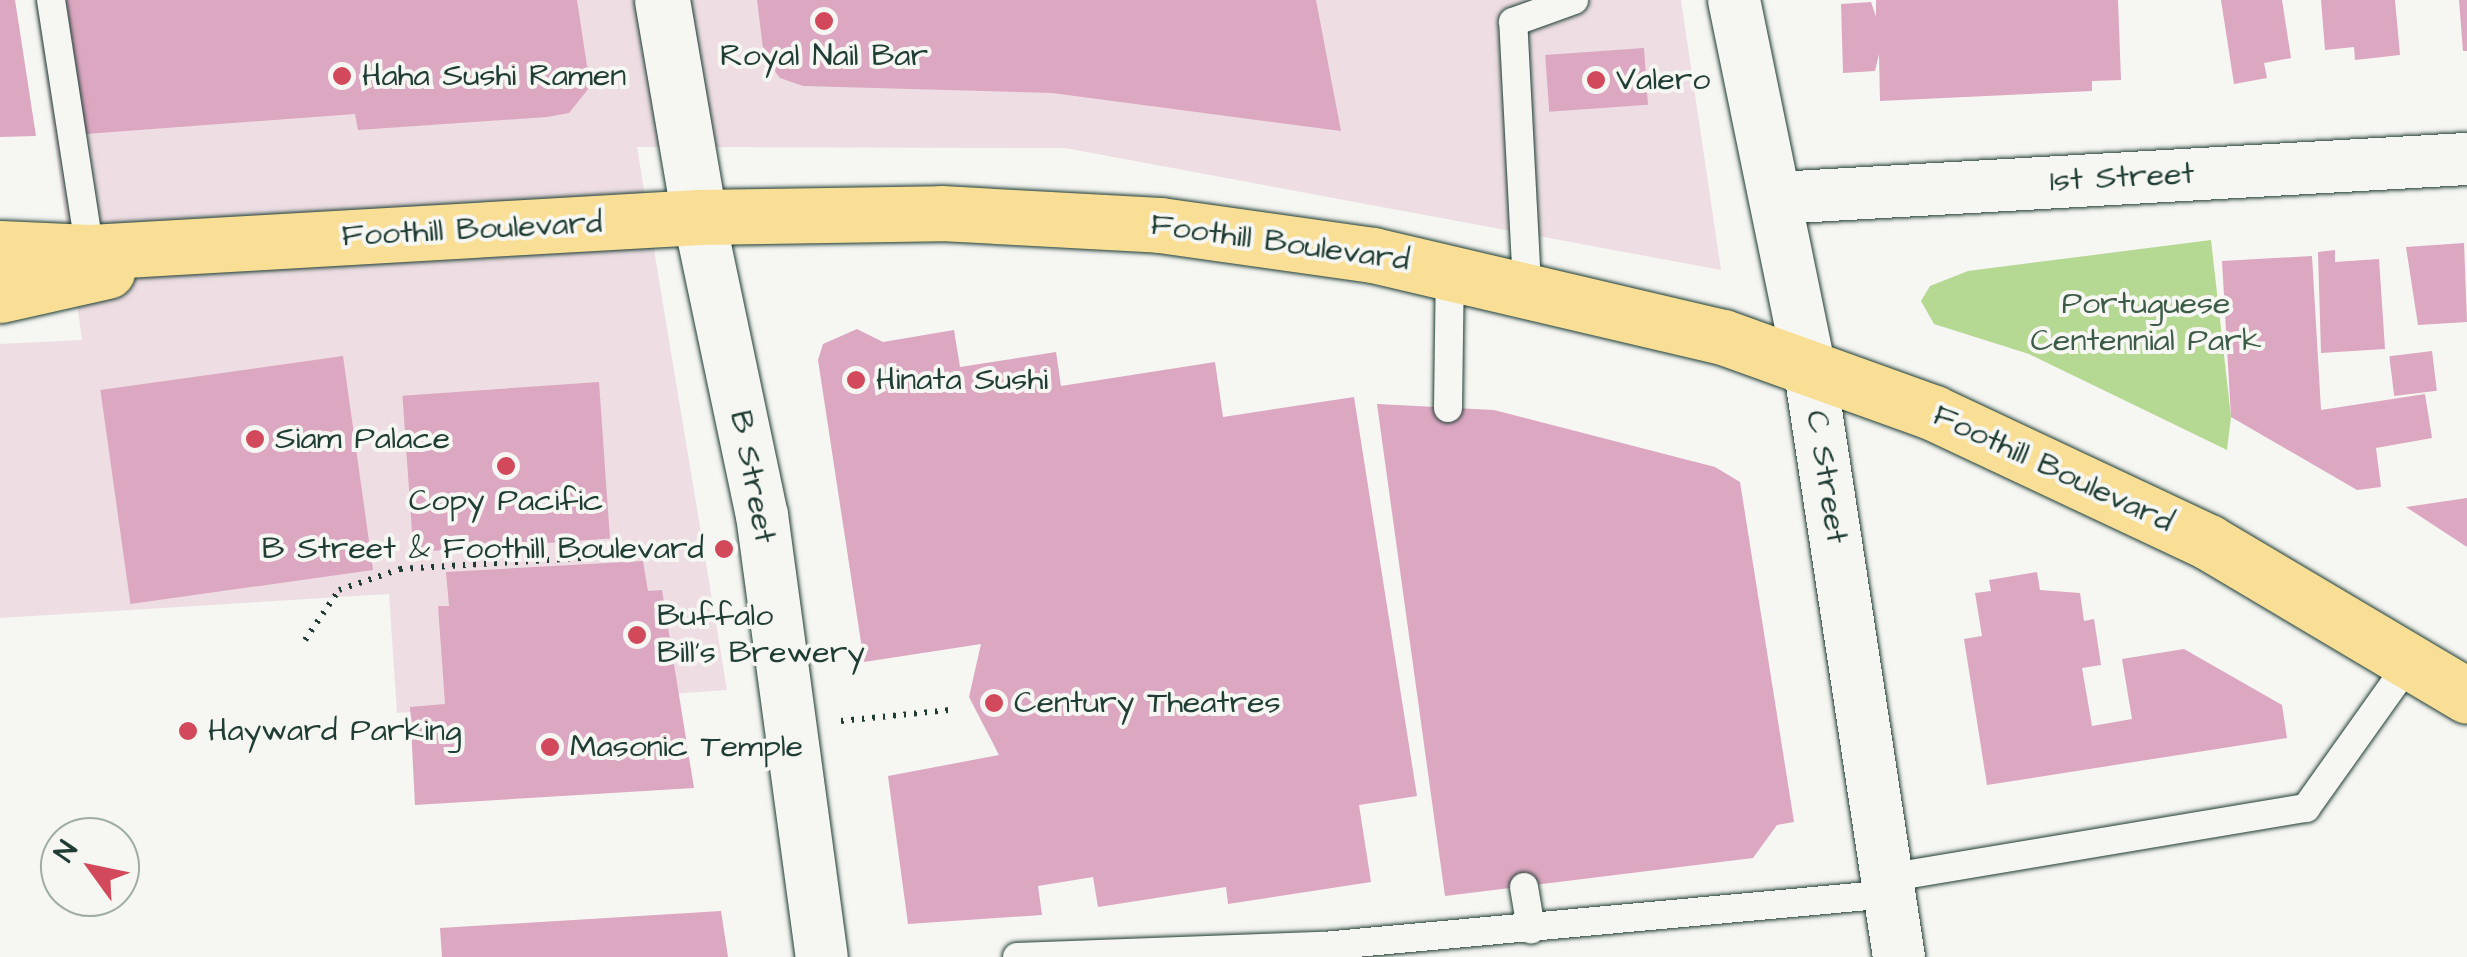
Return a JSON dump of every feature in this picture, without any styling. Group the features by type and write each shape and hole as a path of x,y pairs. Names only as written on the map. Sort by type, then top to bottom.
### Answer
{"main road":[{"name":"Foothill Boulevard","path":"0,248 90,252 700,217 1078,218 1450,269 1528,286 1808,366 2141,507 2411,660 2467,696"},
{"path":"0,295 227,245"}],"street":[{"name":"B Street","path":"662,0 700,217 762,515 795,726 822,957"},
{"name":"C Street","path":"1734,0 1808,366 1900,957"},
{"name":"1st Street","path":"1777,198 2467,159"}],"lane":[{"path":"51,0 90,252"},
{"path":"1528,286 1513,22 1574,0"},
{"path":"1448,408 1450,269"},
{"path":"1017,957 1531,930 1888,886 2306,808 2411,660"},
{"path":"1524,886 1531,930"}],"path":[{"path":"306,640 340,590 400,569 677,552"},
{"path":"795,726 950,710"}],"shaded area":[{"path":"35,0 1681,0 1721,270 1065,148 637,147 727,690 397,713 389,594 0,618 0,344 82,340"}],"green space":[{"name":"Portuguese Centennial Park","path":"2211,240 2231,417 2227,450 2029,354 1934,324 1921,301 1930,286 1968,271"}],"building":[{"path":"0,0 15,0 36,136 0,137"},
{"path":"66,0 577,0 587,66 601,73 569,113 547,117 358,130 355,114 86,134"},
{"path":"757,0 1316,0 1341,131 1052,93 803,86 780,78 764,57"},
{"path":"1876,0 2118,0 2121,80 2092,81 2092,91 1880,101 1879,54 1875,71 1843,73 1841,4 1871,2 1876,17"},
{"path":"2221,0 2282,0 2291,58 2264,63 2267,78 2234,84"},
{"path":"2321,0 2395,0 2400,55 2355,60 2354,47 2325,50"},
{"path":"2459,0 2467,0 2467,51 2463,51"},
{"name":"Valero","path":"1644,48 1648,105 1549,112 1545,55"},
{"path":"2464,243 2467,322 2418,325 2406,247"},
{"path":"2335,250 2335,262 2379,259 2385,349 2321,353 2318,252"},
{"path":"2312,256 2321,410 2425,394 2432,438 2376,448 2381,487 2357,490 2231,417 2222,261"},
{"path":"857,329 883,342 954,330 960,367 1056,352 1061,386 1215,362 1223,417 1354,397 1417,796 1359,805 1371,882 1228,904 1226,887 1098,907 1093,877 1038,886 1042,915 908,924 888,776 999,755 969,697 981,644 864,662 818,360 823,344"},
{"path":"2432,351 2437,391 2394,396 2389,356"},
{"path":"343,356 373,570 130,604 100,390"},
{"name":"Copy Pacific","path":"599,382 610,539 413,552 402,396"},
{"path":"1377,404 1494,410 1715,467 1740,482 1794,822 1777,825 1753,858 1445,896"},
{"path":"2467,498 2467,547 2406,507"},
{"path":"643,561 648,591 662,590 694,788 415,805 410,707 445,704 438,606 449,606 446,572"},
{"path":"2037,572 2040,590 2080,593 2084,621 2094,619 2101,665 2082,668 2092,726 2132,719 2122,659 2184,649 2282,705 2287,738 1987,785 1964,639 1982,636 1975,593 1991,591 1989,580"},
{"path":"721,911 728,957 442,957 440,928"}],"place":[{"name":"Royal Nail Bar","path":"824,21"},
{"name":"Haha Sushi Ramen","path":"342,76"},
{"name":"Valero","path":"1596,80"},
{"name":"Hinata Sushi","path":"856,380"},
{"name":"Siam Palace","path":"255,439"},
{"name":"Copy Pacific","path":"506,466"},
{"name":"B Street & Foothill Boulevard","path":"724,549"},
{"name":"Buffalo Bill's Brewery","path":"637,635"},
{"name":"Century Theatres","path":"994,703"},
{"name":"Hayward Parking","path":"188,731"},
{"name":"Masonic Temple","path":"550,747"}]}
